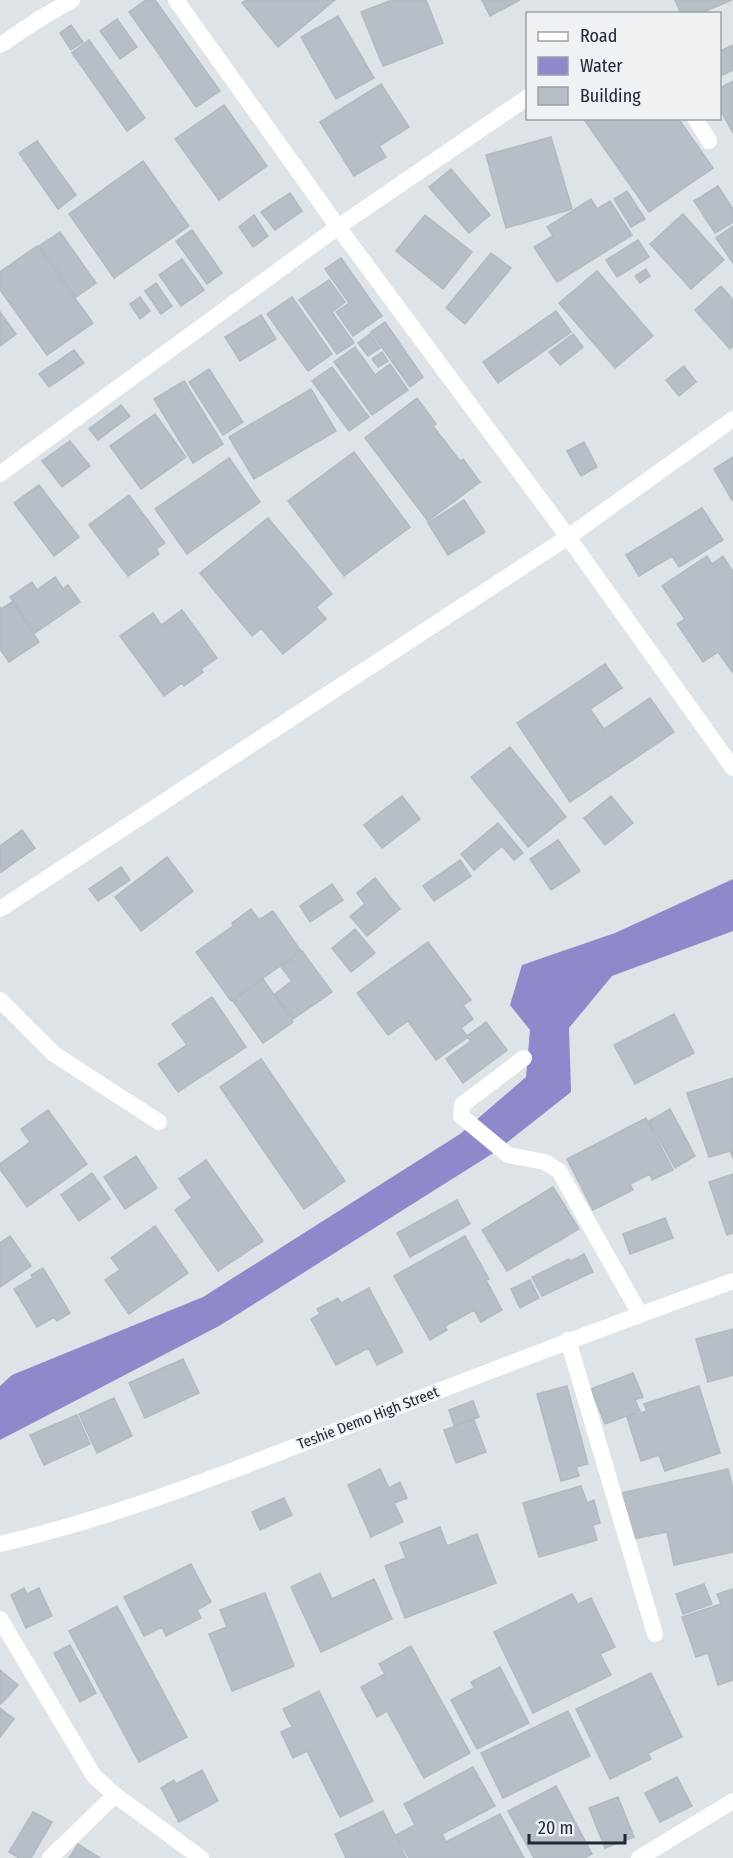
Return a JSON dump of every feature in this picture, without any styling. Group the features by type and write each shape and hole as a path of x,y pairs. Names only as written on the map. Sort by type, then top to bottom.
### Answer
{"street":[{"path":"0,45 72,0"},
{"path":"176,0 568,537 733,768"},
{"path":"0,474 339,226 526,98"},
{"path":"695,120 709,141"},
{"path":"0,909 568,537 733,419"},
{"path":"0,1000 54,1054 159,1122"},
{"path":"524,1058 462,1105 461,1116 508,1155 545,1162 560,1171 640,1314"},
{"name":"Teshie Demo High Street","path":"0,1544 43,1534 206,1481 568,1340 733,1281"},
{"path":"568,1340 654,1634"},
{"path":"0,1618 94,1776 115,1795 201,1858"},
{"path":"50,1858 115,1795"},
{"path":"639,1858 733,1801"}],"water":[{"path":"733,879 733,931 612,976 569,1028 571,1092 495,1152 219,1326 0,1440 0,1386 12,1375 203,1297 460,1134 526,1077 530,1030 510,1005 522,965 615,933"}],"building":[{"path":"146,0 155,0 220,91 196,107 129,12"},
{"path":"246,0 335,0 278,47 242,3"},
{"path":"392,0 426,0 443,43 383,66 361,12"},
{"path":"482,0 520,0 490,16"},
{"path":"675,0 732,0 703,12 680,12"},
{"path":"338,16 374,78 336,99 301,37"},
{"path":"117,19 137,47 120,59 100,31"},
{"path":"71,25 83,42 71,50 60,33"},
{"path":"89,40 145,118 127,131 72,53"},
{"path":"733,45 733,70 721,76 721,51"},
{"path":"733,81 733,133 721,111 721,87"},
{"path":"381,84 409,127 379,146 386,157 354,176 320,122"},
{"path":"224,105 267,166 219,200 175,139"},
{"path":"584,120 679,120 713,168 649,212"},
{"path":"551,137 572,209 506,228 486,155"},
{"path":"37,141 76,195 58,209 19,153"},
{"path":"143,161 189,226 114,278 69,214"},
{"path":"451,169 490,215 469,233 429,187"},
{"path":"718,186 733,209 733,222 715,233 694,201"},
{"path":"627,191 645,219 631,227 614,199"},
{"path":"290,193 302,211 275,230 261,212"},
{"path":"591,199 597,209 610,201 632,235 557,282 534,247 553,236 547,227"},
{"path":"683,214 724,260 691,289 650,244"},
{"path":"254,215 268,236 253,247 239,227"},
{"path":"425,215 472,252 443,289 396,251"},
{"path":"733,226 733,263 716,238"},
{"path":"192,230 222,273 207,284 176,241"},
{"path":"60,232 96,283 76,297 39,246"},
{"path":"638,240 649,257 617,277 606,260"},
{"path":"37,246 93,323 47,355 0,290 0,272"},
{"path":"491,253 511,268 465,324 446,308"},
{"path":"341,258 382,316 353,336 336,312 349,303 325,269"},
{"path":"182,259 204,290 181,306 159,275"},
{"path":"646,269 650,276 640,283 635,276"},
{"path":"597,271 653,336 615,368 559,303"},
{"path":"329,280 345,302 332,312 354,343 337,354 299,300"},
{"path":"156,283 172,306 161,314 145,291"},
{"path":"721,286 733,300 733,346 730,349 695,310"},
{"path":"140,297 150,311 140,319 130,304"},
{"path":"292,297 332,354 308,371 267,314"},
{"path":"556,311 571,332 498,383 483,362"},
{"path":"0,312 16,334 0,346"},
{"path":"261,315 276,339 240,361 225,337"},
{"path":"385,322 423,377 410,387 371,332"},
{"path":"370,334 380,348 368,356 358,343"},
{"path":"573,334 583,347 560,365 549,352"},
{"path":"355,347 375,375 390,364 408,390 372,415 334,362"},
{"path":"74,350 84,363 49,387 39,374"},
{"path":"382,352 388,361 378,367 372,359"},
{"path":"684,366 696,382 679,396 666,380"},
{"path":"332,367 369,417 349,431 312,381"},
{"path":"209,369 243,422 223,435 189,382"},
{"path":"184,381 223,444 193,463 154,399"},
{"path":"311,389 336,431 254,479 229,437"},
{"path":"417,398 436,424 433,426 460,461 463,459 480,482 428,521 365,438"},
{"path":"121,405 130,416 98,440 89,429"},
{"path":"155,414 186,457 141,489 110,446"},
{"path":"70,441 90,466 62,487 42,461"},
{"path":"584,442 597,467 581,476 567,451"},
{"path":"354,452 410,527 344,576 288,501"},
{"path":"733,457 733,499 732,500 714,469"},
{"path":"229,458 260,502 187,554 155,509"},
{"path":"39,485 79,537 54,556 14,503"},
{"path":"129,495 165,543 156,549 159,554 128,576 89,525"},
{"path":"464,500 485,532 448,555 428,523"},
{"path":"702,508 723,540 679,567 672,556 639,576 626,555"},
{"path":"268,518 332,594 316,607 326,619 283,654 261,628 252,636 200,573"},
{"path":"707,556 712,564 723,556 733,572 733,673 718,652 703,662 677,624 685,619 662,586"},
{"path":"55,577 63,589 68,585 80,602 35,633 10,597 32,582 37,590"},
{"path":"12,602 39,642 9,662 0,649 0,607 1,609"},
{"path":"182,610 217,658 201,669 203,672 184,686 182,683 164,696 120,636 153,613 161,625"},
{"path":"605,664 622,688 590,709 604,729 650,698 674,732 570,802 517,723"},
{"path":"510,747 566,817 528,847 471,777"},
{"path":"402,796 420,819 382,848 364,825"},
{"path":"611,796 633,823 605,845 584,818"},
{"path":"498,823 523,853 514,860 502,846 474,870 461,854"},
{"path":"22,830 35,848 1,872 0,846"},
{"path":"558,840 580,871 551,890 530,859"},
{"path":"167,857 193,891 141,931 115,897"},
{"path":"460,860 471,876 434,901 423,886"},
{"path":"121,867 130,880 98,901 89,889"},
{"path":"375,878 400,909 367,936 350,916 365,904 357,893"},
{"path":"332,884 343,900 310,922 300,906"},
{"path":"251,909 259,920 273,911 301,951 231,1001 196,952 233,926 232,923"},
{"path":"355,929 375,953 351,972 332,948"},
{"path":"428,942 471,1000 463,1005 473,1019 461,1028 468,1037 436,1060 408,1021 388,1035 357,993"},
{"path":"302,951 332,992 293,1019 275,994 292,981 281,967"},
{"path":"263,979 293,1022 263,1043 233,1001"},
{"path":"212,997 246,1047 178,1092 158,1064 187,1045 172,1024"},
{"path":"674,1014 694,1053 635,1084 614,1045"},
{"path":"486,1022 507,1050 463,1083 446,1059 471,1041 467,1036"},
{"path":"261,1059 345,1181 304,1209 220,1087"},
{"path":"733,1078 733,1158 730,1151 709,1157 687,1093"},
{"path":"670,1109 695,1156 675,1168 649,1121"},
{"path":"48,1110 87,1164 27,1207 0,1169 0,1164 30,1142 21,1129"},
{"path":"646,1118 673,1170 652,1180 650,1174 630,1184 633,1190 593,1210 567,1159"},
{"path":"136,1156 157,1188 125,1209 104,1177"},
{"path":"206,1160 263,1241 218,1271 175,1210 192,1198 179,1179"},
{"path":"92,1173 110,1199 79,1221 61,1195"},
{"path":"733,1174 733,1233 727,1235 709,1182"},
{"path":"553,1187 579,1229 507,1271 482,1230"},
{"path":"457,1200 470,1224 410,1257 397,1233"},
{"path":"665,1218 673,1238 630,1254 623,1234"},
{"path":"155,1226 188,1273 129,1314 105,1280 120,1270 111,1258"},
{"path":"10,1236 31,1266 0,1287 0,1243"},
{"path":"465,1236 489,1279 486,1280 502,1310 481,1322 474,1310 445,1326 447,1330 430,1340 394,1276"},
{"path":"584,1254 593,1272 542,1296 532,1277"},
{"path":"43,1268 70,1313 57,1321 54,1317 37,1327 14,1289 33,1278 31,1275"},
{"path":"530,1280 539,1298 520,1308 511,1289"},
{"path":"369,1288 403,1352 377,1365 368,1348 336,1365 311,1319 320,1314 317,1309 338,1298 341,1303"},
{"path":"733,1329 733,1375 708,1382 696,1339"},
{"path":"183,1359 199,1393 145,1418 129,1383"},
{"path":"633,1373 643,1397 635,1400 640,1411 605,1424 591,1389"},
{"path":"567,1386 588,1464 576,1467 579,1476 561,1481 537,1394"},
{"path":"699,1386 720,1453 665,1471 659,1455 641,1461 627,1417 647,1411 644,1404"},
{"path":"114,1398 132,1436 97,1453 79,1414"},
{"path":"473,1401 479,1417 454,1425 449,1410"},
{"path":"77,1415 90,1444 44,1465 30,1435"},
{"path":"474,1420 486,1452 456,1463 444,1430"},
{"path":"380,1469 389,1488 400,1482 407,1498 394,1503 403,1522 371,1537 348,1485"},
{"path":"728,1469 733,1489 733,1552 674,1565 667,1532 632,1539 621,1493"},
{"path":"581,1486 587,1503 594,1500 600,1523 593,1525 597,1540 539,1557 523,1503"},
{"path":"284,1498 292,1515 260,1530 252,1512"},
{"path":"440,1527 447,1546 477,1534 496,1583 405,1618 385,1566 406,1558 400,1543"},
{"path":"191,1564 211,1602 197,1610 201,1618 166,1636 162,1627 144,1636 124,1597"},
{"path":"320,1573 332,1599 374,1579 392,1619 321,1652 291,1587"},
{"path":"704,1584 712,1604 683,1614 676,1594"},
{"path":"24,1588 27,1594 39,1588 52,1616 26,1628 11,1595"},
{"path":"733,1589 733,1680 718,1685 708,1653 696,1657 682,1617 721,1604 717,1594"},
{"path":"265,1593 294,1666 232,1691 209,1634 227,1627 220,1610"},
{"path":"572,1594 578,1604 591,1598 615,1647 600,1654 611,1675 533,1713 494,1632"},
{"path":"117,1606 187,1737 139,1762 69,1631"},
{"path":"70,1645 96,1693 80,1702 54,1653"},
{"path":"411,1646 470,1753 424,1778 387,1711 377,1717 361,1687 385,1674 379,1664"},
{"path":"500,1667 529,1723 477,1749 451,1700 474,1688 471,1682"},
{"path":"0,1670 18,1685 1,1704 0,1703"},
{"path":"651,1673 682,1737 648,1753 651,1759 610,1779 576,1709"},
{"path":"319,1691 373,1801 340,1817 307,1751 293,1758 281,1732 292,1727 283,1709"},
{"path":"0,1708 14,1719 0,1737"},
{"path":"568,1711 590,1756 503,1798 481,1753"},
{"path":"473,1767 495,1806 442,1834 446,1842 500,1814 524,1858 409,1858 396,1835 415,1825 404,1804"},
{"path":"202,1770 218,1801 179,1822 161,1788 174,1780 176,1784"},
{"path":"677,1777 692,1806 660,1822 645,1793"},
{"path":"556,1786 592,1854 584,1858 534,1858 508,1811"},
{"path":"618,1797 634,1837 605,1848 589,1808"},
{"path":"383,1811 406,1858 346,1858 335,1834"},
{"path":"33,1812 52,1822 31,1858 19,1858 9,1852"},
{"path":"78,1844 100,1858 69,1858"}]}
